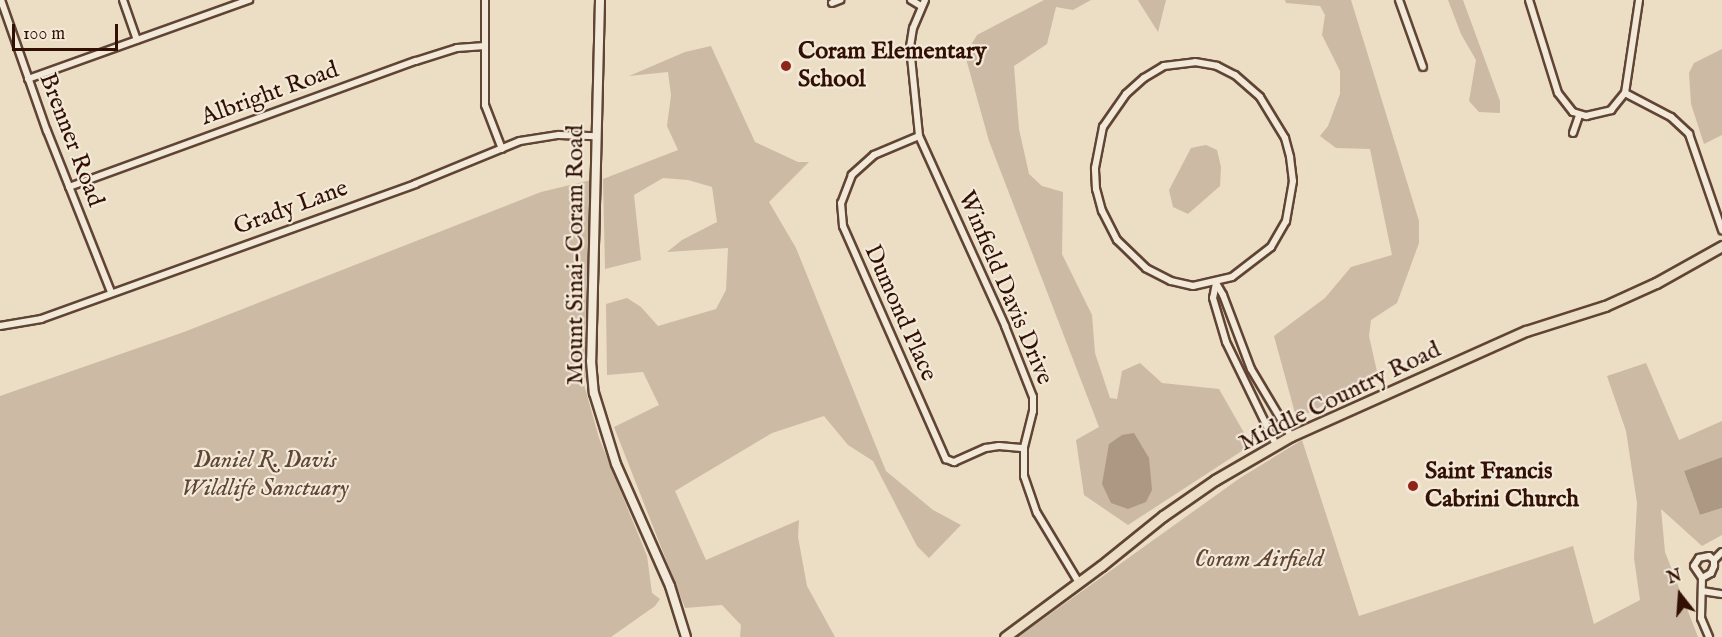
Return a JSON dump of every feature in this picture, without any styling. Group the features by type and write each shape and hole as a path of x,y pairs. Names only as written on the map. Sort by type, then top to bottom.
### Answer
{"main road":[{"name":"Mount Sinai-Coram Road","path":"600,0 591,362 594,393 616,464 670,586 687,637"},
{"name":"Middle Country Road","path":"1005,637 1162,516 1215,480 1291,436 1526,331 1605,306 1656,283 1722,246"}],"street":[{"name":"Brenner Road","path":"1,0 3,17 111,292"},
{"path":"123,0 137,40"},
{"path":"28,79 248,0"},
{"path":"485,0 485,105 502,149"},
{"path":"832,3 840,0"},
{"path":"910,0 923,3"},
{"path":"1399,0 1423,67"},
{"path":"1529,0 1558,93 1566,106 1579,116 1611,110 1625,93 1639,0"},
{"name":"Winfield Davis Drive","path":"923,3 910,47 919,136 1001,316 1033,397 1024,448 1024,476 1037,513 1078,583"},
{"name":"Albright Road","path":"69,187 424,58 457,48 485,46"},
{"path":"1202,63 1221,68 1242,79 1271,113 1282,132 1290,157 1292,199 1286,221 1276,241 1246,268 1216,283 1192,286 1180,284 1142,266 1112,233 1097,193 1096,152 1103,127 1118,102 1132,88 1151,72 1170,64 1202,63"},
{"path":"1625,93 1671,117 1689,134 1722,230"},
{"path":"1573,133 1579,116"},
{"name":"Grady Lane","path":"0,326 41,319 415,184 538,137 596,136"},
{"name":"Dumond Place","path":"919,136 874,155 852,175 841,203 843,226 946,459 954,462 986,448 999,446 1024,448"},
{"path":"1216,283 1223,295 1251,369 1291,436"},
{"path":"1216,283 1213,298 1226,342 1237,370 1276,445"},
{"path":"1702,578 1711,573 1714,560 1722,552"},
{"path":"1709,637 1701,618 1702,578 1694,566 1695,561 1704,556 1714,560"},
{"path":"1702,591 1722,594"}],"green space":[{"path":"1044,0 1091,0 1073,10 1056,7 1047,44 1014,66 1019,129 1029,174 1042,186 1063,192 1062,254 1092,315 1095,353 1110,398 1117,399 1122,371 1140,363 1162,383 1219,389 1251,445 1128,525 1084,495 1076,440 1099,427 989,141 965,55 977,35"},
{"path":"1138,0 1166,0 1158,32 1139,2"},
{"path":"1285,0 1351,0 1419,221 1419,243 1397,303 1371,320 1369,336 1378,376 1309,413 1295,413 1274,336 1325,298 1351,267 1392,255 1370,149 1336,148 1320,136 1328,126 1340,94 1340,71 1322,35 1325,15 1320,6 1286,3"},
{"path":"1448,0 1463,0 1500,101 1500,113 1479,112 1469,101 1476,60 1461,34"},
{"path":"711,46 755,142 798,162 809,162 769,202 796,248 886,471 933,510 961,525 929,558 917,546 873,461 848,445 824,416 772,433 675,491 706,560 799,520 798,537 807,586 835,637 740,637 741,625 722,605 685,608 614,427 659,405 643,372 607,375 606,304 627,298 641,307 658,326 716,309 726,290 728,248 667,252 682,240 717,222 712,187 688,180 663,178 634,195 641,260 605,269 603,179 678,150 667,126 671,95 668,72 629,76 685,52"},
{"path":"1722,49 1722,135 1704,144 1691,104 1689,73 1694,63"},
{"path":"1206,145 1217,150 1221,167 1220,186 1188,214 1173,207 1169,190 1191,148"},
{"name":"Daniel R. Davis Wildlife Sanctuary","path":"591,180 587,377 583,381 599,438 647,556 652,593 660,599 655,606 611,637 0,637 0,396 184,332 541,192"},
{"name":"Coram Airfield","path":"1646,363 1679,440 1722,421 1722,457 1684,471 1700,515 1722,508 1722,535 1702,546 1661,509 1665,552 1698,637 1018,637 1240,478 1302,440 1359,616 1573,546 1594,624 1640,600 1634,558 1637,503 1626,431 1607,376"}],"shaded area":[{"path":"1134,433 1149,458 1152,490 1146,502 1128,509 1111,503 1102,484 1109,444 1122,435"},
{"path":"1722,457 1722,508 1700,515 1684,471"}],"place":[{"name":"Coram Elementary School","path":"786,66"},
{"name":"Saint Francis Cabrini Church","path":"1413,486"}]}
